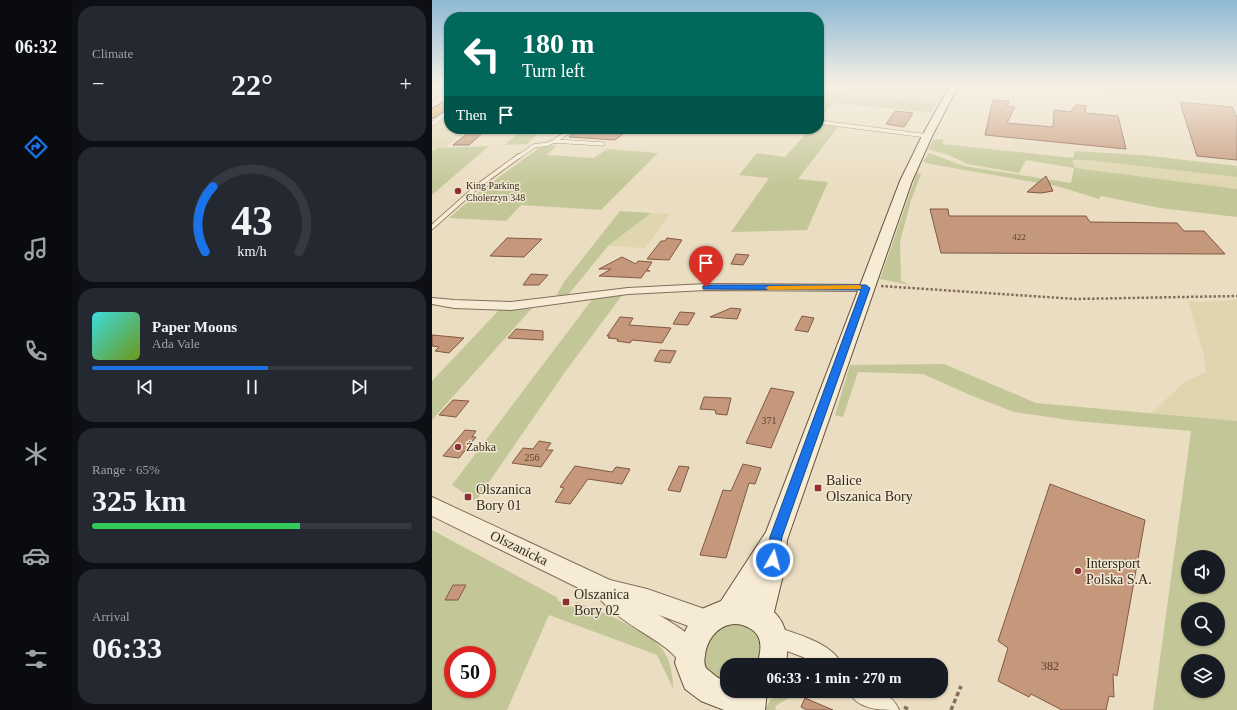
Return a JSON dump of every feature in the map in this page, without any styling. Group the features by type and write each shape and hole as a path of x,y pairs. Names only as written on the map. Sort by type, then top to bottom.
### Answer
{"main road":[{"path":"774,658 775,647 766,626 776,537 906,180 936,119"},
{"path":"717,702 696,679 691,667 690,654 692,644 697,634 718,616 776,537"},
{"path":"718,616 741,610 766,626"},
{"path":"750,710 751,698"}],"street":[{"path":"432,301 454,304 511,306 641,290 706,287 866,288"},
{"name":"Olszanicka","path":"432,506 607,590 718,616"},
{"name":"Olszanicka","path":"607,590 630,611 676,640 690,654"},
{"path":"766,626 809,649 822,658"},
{"path":"870,698 888,710"}],"lane":[{"path":"824,123 927,136"},
{"path":"432,227 478,186 534,146 548,144 566,134"},
{"path":"554,141 604,144"}],"path":[{"path":"866,288 877,286 1076,299 1237,296"},
{"path":"951,710 961,686"}],"shaded area":[{"path":"444,119 444,134 461,134 443,148 437,148 432,152 432,127"},
{"path":"1072,160 1087,160 1237,177 1237,189 1074,168"},
{"path":"651,213 670,214 645,248 608,246"},
{"path":"1237,300 1237,421 1152,413 1184,382 1206,372 1203,351 1188,301 1198,302"}],"green space":[{"path":"824,125 838,127 798,179 828,182 807,230 731,232 769,178 739,175 757,153 785,157 806,134 824,134"},
{"path":"517,134 538,134 527,144 505,145"},
{"path":"943,139 943,144 1073,158 1075,151 1142,155 1237,166 1237,177 1087,160 1072,160 1075,168 1237,189 1237,217 1160,208 1101,196 1099,199 1057,186 930,164 923,161 929,153 964,166 1071,183 1074,168 1026,160 1019,173 967,164 949,155 928,149 933,140"},
{"path":"557,145 547,155 594,158 607,149 658,153 601,210 521,205 506,221 449,218 484,188 539,148"},
{"path":"489,146 432,195 432,152 437,148"},
{"path":"917,173 921,174 911,200 900,242 901,281 910,285 880,279"},
{"path":"620,211 651,213 608,246 568,295 556,296 564,282"},
{"path":"623,294 565,372 476,501 452,485 594,297"},
{"path":"534,306 432,420 432,381 500,309"},
{"path":"944,364 1036,403 1237,421 1237,710 1153,710 1191,431 1076,421 1014,412 970,395 923,374 858,372 843,417 835,415 850,365"},
{"path":"432,530 558,598 557,600 572,607 576,602 613,617 640,631 652,639 661,648 669,661 674,690 657,655 549,615 507,710 432,710"},
{"path":"741,622 757,632 763,650 760,658 720,658 720,680 702,668 701,648 722,625"},
{"path":"774,698 789,698 775,706 776,710 765,710 770,700"}],"building":[{"path":"889,119 909,119 904,127 886,124"},
{"path":"989,119 1009,119 1007,123 1053,127 1053,119 1119,119 1126,149 985,135"},
{"path":"1185,119 1237,119 1237,160 1197,156"},
{"path":"467,134 481,134 469,145 453,145"},
{"path":"572,134 623,134 615,140 569,137"},
{"path":"1046,176 1053,191 1041,193 1027,192"},
{"path":"930,209 948,209 949,216 1086,216 1090,222 1177,223 1184,231 1204,231 1225,254 941,253"},
{"path":"507,238 542,239 524,257 490,256"},
{"path":"667,238 682,240 669,260 647,259 661,241 665,241"},
{"path":"736,254 749,255 743,265 731,264"},
{"path":"622,257 636,264 638,261 652,262 647,270 650,271 646,271 641,278 599,276 611,269 599,269"},
{"path":"531,274 548,275 539,285 523,285"},
{"path":"731,308 741,309 737,319 710,317"},
{"path":"680,312 695,313 688,325 673,324"},
{"path":"802,316 814,318 808,332 795,330"},
{"path":"620,317 633,318 629,325 671,328 662,343 632,340 630,343 617,341 618,339 608,338 610,336 607,336"},
{"path":"516,329 543,331 543,340 508,338"},
{"path":"432,335 464,338 449,353 435,351 439,347 432,346"},
{"path":"660,350 676,351 670,363 654,361"},
{"path":"771,388 794,392 771,448 746,443"},
{"path":"704,397 731,398 727,415 716,414 715,410 700,409"},
{"path":"453,400 469,401 456,417 439,415"},
{"path":"465,430 476,431 472,437 476,437 459,458 443,456"},
{"path":"539,441 551,443 546,450 553,450 541,467 512,463 523,448 533,449"},
{"path":"743,464 761,468 755,484 749,483 726,558 700,555 723,490 731,491"},
{"path":"575,466 612,472 616,467 630,469 622,484 588,479 570,504 555,502 564,488 560,487"},
{"path":"679,466 689,467 680,492 668,490"},
{"name":"Intersport Polska S.A.","path":"1050,484 1145,520 1117,676 1113,674 1114,697 1109,696 1106,710 1062,710 1031,694 1029,697 998,681 1008,648 998,641"},
{"path":"453,585 466,585 458,600 445,600"},
{"path":"805,698 833,710 807,710 801,707"}],"slow traffic":[{"path":"769,288 859,288"}],"place":[{"name":"King Parking Cholerzyn 348","path":"458,191"},
{"name":"Żabka","path":"458,447"},
{"name":"Balice Olszanica Bory","path":"818,488"},
{"name":"Olszanica Bory 01","path":"468,497"},
{"name":"Intersport Polska S.A.","path":"1078,571"},
{"name":"Olszanica Bory 02","path":"566,602"}],"route":[{"path":"706,287 866,288 776,537 773,560"}]}
